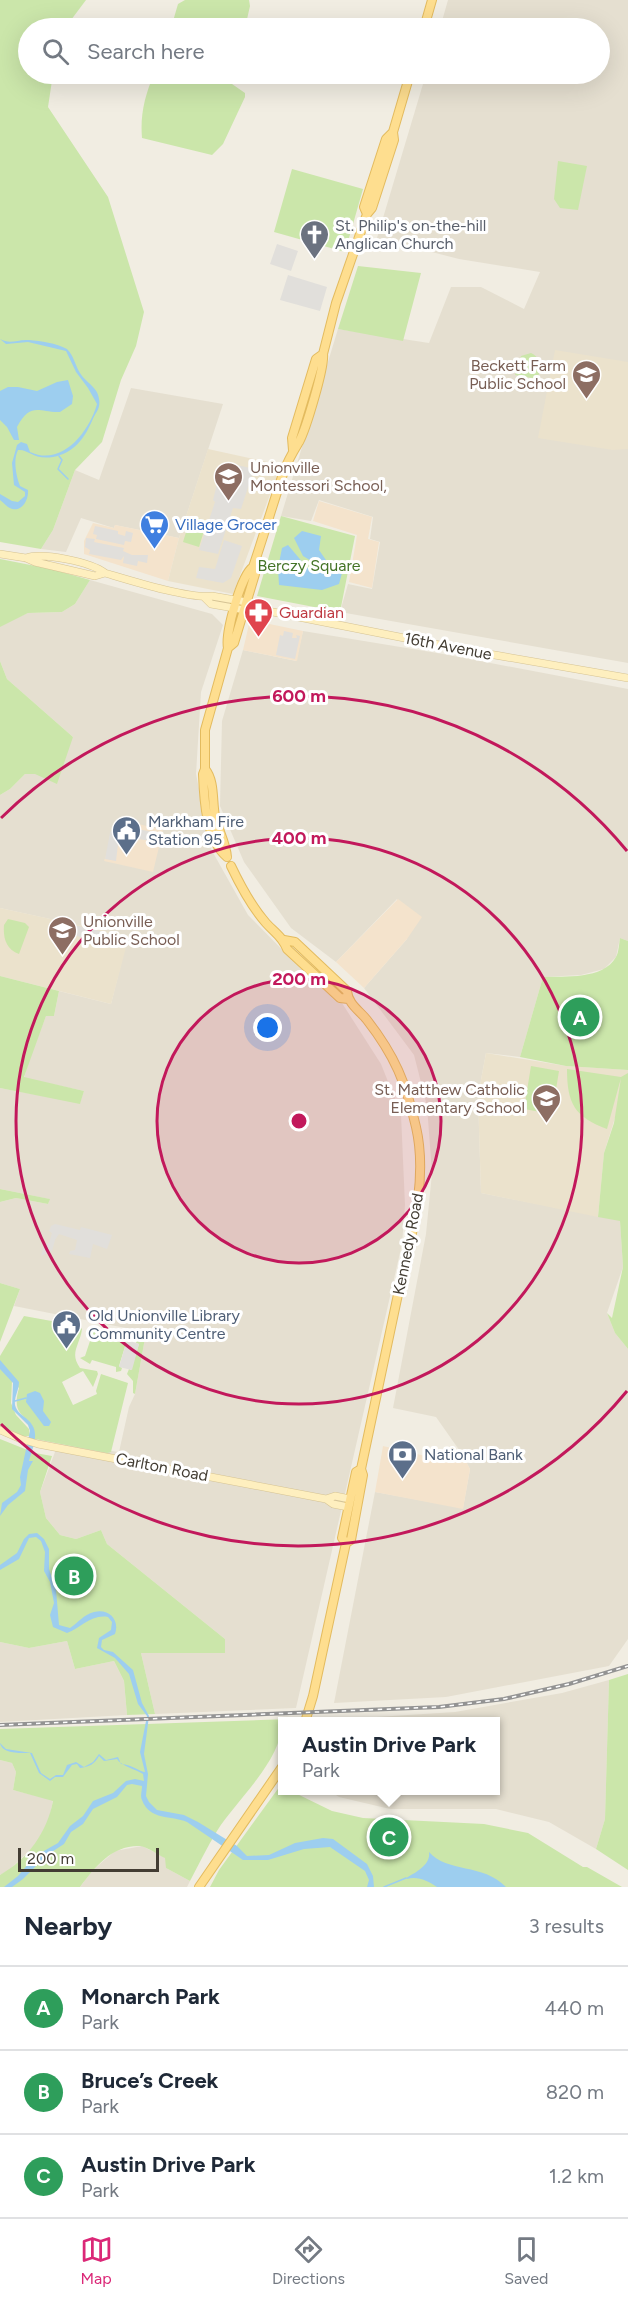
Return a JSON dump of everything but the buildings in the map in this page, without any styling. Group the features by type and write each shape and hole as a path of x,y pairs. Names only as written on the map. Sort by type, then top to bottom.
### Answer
{"main road":[{"path":"427,18 432,0"},
{"name":"Kennedy Road","path":"307,1717 314,1696 346,1543 351,1540 363,1475 361,1469 418,1203 420,1169 418,1135 403,1078 388,1049 366,1018 348,999 348,991 295,942 284,940 267,924 248,899 229,862 220,851 207,820 202,774 205,769 205,730 228,648 234,643 248,571 253,567 292,450 292,438 316,359 323,354 336,303 387,163 394,140 393,132 408,84"},
{"name":"16th Avenue","path":"0,554 26,558 95,576 105,573 204,597 212,596 262,613 268,611 460,649 628,678"},
{"name":"Carlton Road","path":"0,1430 38,1444 326,1499 335,1497 349,1503"},
{"name":"Kennedy Road","path":"346,1543 342,1538 349,1503 356,1472 361,1469"},
{"path":"199,1887 278,1773"}],"shaded area":[{"path":"448,0 628,0 628,663 340,612 348,584 372,589 380,542 370,539 373,517 319,500 311,521 281,516 338,329 429,343 451,287 481,287 524,309 540,272 459,259 377,238 423,84 610,84 610,18 443,18"},
{"path":"277,244 298,251 291,271 270,264"},
{"path":"288,275 327,287 320,311 280,300"},
{"name":"Beckett Farm Public School","path":"555,350 628,362 628,449 613,450 538,438"},
{"path":"131,388 223,404 179,538 115,525 114,528 81,518 66,552 41,549 53,530 75,470 99,480"},
{"name":"Unionville Montessori School,","path":"208,449 281,465 233,594 168,581 179,538"},
{"path":"229,463 254,469 241,509 233,508 218,554 199,550 215,502 213,500 217,484 223,480"},
{"path":"319,501 372,517 368,539 379,542 372,588 349,582 357,535 313,521"},
{"path":"93,523 114,528 115,525 179,538 168,581 84,554 84,541"},
{"path":"95,526 118,531 118,534 125,536 126,531 133,533 131,542 125,541 124,545 96,539 97,535 93,534"},
{"path":"86,538 95,539 94,542 124,548 123,551 132,555 148,555 147,563 138,561 137,566 123,563 124,556 121,560 89,554 90,550 85,547"},
{"path":"224,540 242,546 231,578 223,583 196,578 199,567 215,569"},
{"path":"90,580 212,614 223,625 201,692 196,774 211,849 248,915 316,984 342,1003 381,1064 401,1114 405,1205 402,1244 296,1708 155,1714 141,1653 225,1653 225,1639 107,1544 101,1530 76,1539 60,1535 46,1518 40,1492 58,1444 119,1452 129,1407 135,1394 146,1332 14,1306 20,1289 0,1283 0,1202 16,1198 48,1204 49,1199 0,1189 0,1088 80,1103 84,1091 24,1078 29,1060 46,1016 54,1016 59,991 111,1004 128,936 0,908 0,795 10,789 25,774 35,774 73,737 7,679 0,661 0,625 28,613 62,612 75,604"},
{"path":"250,620 303,631 297,661 243,650"},
{"path":"284,631 293,633 292,638 297,638 296,635 300,636 295,659 276,655 280,635 283,636"},
{"path":"303,631 443,654 628,689 628,941 620,938 616,957 604,969 581,975 543,977 520,1057 486,1053 478,1096 481,1193 620,1220 623,1267 607,1313 615,1333 628,1349 628,1639 609,1666 446,1697 334,1703 375,1492 463,1508 470,1469 436,1417 393,1408 426,1234 432,1173 427,1106 414,1055 364,988 407,939 397,899 336,962 291,928 244,862 220,806 222,721 243,650 296,661"},
{"path":"118,819 163,830 153,872 104,861"},
{"path":"117,825 153,832 151,841 119,836 116,861 105,859 110,833 115,832"},
{"path":"398,899 422,917 407,939 364,988 336,962"},
{"name":"Unionville Public School","path":"0,908 129,936 111,1004 0,976"},
{"path":"65,923 117,935 114,945 68,934 69,930 63,928"},
{"name":"St. Matthew Catholic Elementary School","path":"486,1053 566,1066 628,1070 604,1153 598,1217 481,1193 478,1096"},
{"path":"55,1224 80,1230 81,1227 112,1235 107,1249 93,1244 90,1258 69,1254 70,1251 75,1250 77,1240 59,1234 52,1251 41,1256 44,1245 49,1243 52,1233 49,1231 51,1226"},
{"path":"127,1340 139,1344 132,1370 119,1367"},
{"path":"383,1446 438,1459 462,1454 470,1469 463,1509 375,1492"},
{"path":"67,1641 75,1669 114,1661 124,1681 127,1715 0,1722 0,1642 29,1648"},
{"path":"609,1680 605,1819 596,1849 549,1822 496,1809 390,1809 336,1795 500,1795 500,1717 376,1717 455,1712 562,1693"},
{"path":"0,1760 12,1763 16,1772 13,1790 53,1800 49,1821 35,1845 8,1871 0,1875"},
{"path":"142,1846 166,1858 166,1868 190,1881 187,1887 80,1887 93,1870 115,1851"}],"green space":[{"path":"0,0 86,0 72,18 18,18 18,84 51,84 48,107 108,197 144,312 136,346 121,380 102,442 75,470 53,530 41,549 0,542"},
{"path":"185,0 249,0 250,6 247,18 174,18 178,4"},
{"path":"150,84 232,84 245,93 245,97 223,144 212,155 142,138 144,105"},
{"path":"558,161 587,166 578,210 560,208 554,199"},
{"path":"292,169 363,189 345,252 274,232"},
{"path":"358,266 421,273 403,341 338,329"},
{"path":"531,353 539,361 538,379 515,375 521,356"},
{"path":"191,516 207,521 199,547 183,542"},
{"name":"Berczy Square","path":"281,516 355,536 340,612 257,596"},
{"path":"0,559 51,569 90,580 75,604 62,612 28,613 0,627"},
{"path":"0,661 7,679 73,737 57,784 35,774 25,774 10,789 0,795"},
{"path":"8,919 25,923 29,927 19,954 8,946 5,939 4,925"},
{"path":"620,938 628,941 628,1070 566,1066 520,1057 543,977 583,975 602,970 616,957"},
{"path":"0,976 59,991 54,1016 46,1016 24,1077 84,1091 80,1104 0,1088"},
{"path":"531,1066 559,1071 552,1114 524,1109"},
{"path":"567,1069 621,1077 628,1073 628,1349 615,1333 607,1313 612,1318 623,1267 620,1221 598,1217 604,1153 614,1123 621,1078 607,1129 587,1119 575,1108 569,1091"},
{"path":"0,1189 50,1199 48,1204 16,1198 0,1202"},
{"path":"0,1283 20,1289 0,1342"},
{"path":"24,1316 79,1326 82,1329 75,1358 80,1368 97,1371 98,1374 93,1387 83,1371 62,1382 73,1405 97,1394 101,1374 128,1383 111,1452 35,1439 31,1424 17,1407 19,1388 12,1381 11,1403 16,1415 29,1429 30,1436 23,1436 0,1425 0,1356"},
{"path":"91,1329 130,1335 131,1340 127,1340 119,1366 122,1368 121,1371 116,1372 116,1367 92,1360 90,1364 80,1358 85,1356 92,1335 89,1333"},
{"path":"138,1337 145,1338 135,1394 133,1393 133,1381 127,1374 129,1369 131,1370 139,1344 136,1343"},
{"path":"0,1439 35,1453 52,1456 40,1492 46,1518 60,1535 76,1539 101,1530 107,1544 225,1639 225,1653 141,1653 155,1714 127,1715 124,1681 114,1661 75,1669 67,1641 29,1648 0,1642"},
{"path":"628,1674 628,1870 596,1849 605,1819 609,1680"},
{"path":"278,1719 278,1743 267,1765 217,1831 190,1881 166,1868 165,1858 140,1846 121,1849 113,1853 98,1865 80,1887 0,1887 0,1875 19,1861 35,1844 46,1823 53,1801 13,1790 16,1772 12,1763 0,1760 0,1729"},
{"path":"278,1789 278,1795 299,1795 332,1811 363,1818 484,1824 528,1833 583,1867 587,1867 622,1887 210,1887 219,1870"}],"water":[{"path":"0,339 7,342 25,340 43,342 67,349 82,376 96,391 99,402 85,434 67,452 46,458 18,450 15,463 17,478 20,486 28,490 28,494 23,506 16,509 8,507 0,500 0,494 18,502 25,496 25,492 14,485 12,463 17,445 21,442 27,444 30,452 42,455 53,455 63,451 81,435 97,404 76,372 66,351 28,342 6,344"},
{"path":"68,380 73,396 72,404 60,412 31,411 17,427 19,440 14,440 0,420 0,391 8,387 18,387 37,391"},
{"path":"302,531 321,536 319,550 328,563 344,566 339,584 322,590 279,585 278,568 282,548 288,545 310,571 320,571 318,565 303,556 294,538"},
{"path":"0,1360 19,1382 15,1405 32,1425 35,1434 29,1461 33,1461 28,1470 25,1491 8,1505 0,1516 2,1503 17,1492 21,1485 20,1477 30,1431 28,1425 12,1409 13,1383 0,1369"},
{"path":"35,1391 40,1393 44,1401 43,1411 51,1422 49,1426 44,1426 26,1402 27,1394"},
{"path":"37,1533 44,1539 49,1549 49,1569 56,1590 59,1625 70,1628 87,1615 99,1611 109,1614 115,1620 115,1634 102,1640 101,1647 113,1652 133,1670 142,1703 149,1716 144,1754 148,1774 146,1796 149,1802 157,1810 184,1815 198,1822 237,1846 247,1856 269,1855 295,1843 323,1838 333,1839 367,1864 373,1876 374,1887 367,1887 369,1880 365,1871 330,1847 304,1849 268,1860 243,1860 187,1822 150,1811 141,1798 142,1786 132,1784 127,1785 117,1797 93,1809 83,1824 71,1832 64,1844 47,1855 23,1879 12,1887 4,1887 18,1876 35,1856 58,1843 70,1826 83,1816 93,1801 113,1793 126,1781 135,1779 144,1781 143,1774 123,1764 145,1772 140,1752 147,1716 138,1704 129,1674 115,1658 97,1648 99,1638 111,1630 112,1622 108,1617 91,1619 67,1633 53,1627 50,1615 54,1603 50,1582 44,1571 45,1552 41,1541 36,1537 29,1538 19,1559 0,1570 0,1565 17,1553 29,1534"},
{"path":"0,1743 6,1749 32,1753 41,1773 50,1779 56,1775 63,1775 67,1765 76,1762 84,1767 93,1762 99,1754 106,1760 118,1757 120,1763 117,1759 104,1761 99,1756 94,1763 86,1767 80,1768 77,1764 72,1765 63,1777 55,1777 50,1781 39,1773 30,1753 8,1751 1,1747"},
{"path":"429,1852 445,1863 487,1874 506,1887 437,1887 423,1880 407,1879 426,1864"}],"waterway":[{"path":"59,456 62,460 58,469 68,479"},
{"path":"15,1401 26,1398"},
{"path":"384,1887 406,1878"}],"railway":[{"path":"0,1725 439,1707 504,1699 569,1684 628,1666"}],"place":[{"name":"St. Philip's on-the-hill Anglican Church","path":"314,260"},
{"name":"Beckett Farm Public School","path":"587,400"},
{"name":"Unionville Montessori School,","path":"229,502"},
{"name":"Village Grocer","path":"154,550"},
{"name":"Guardian","path":"258,638"},
{"name":"Markham Fire Station 95","path":"127,856"},
{"name":"Unionville Public School","path":"62,956"},
{"name":"Monarch Park","path":"580,1017"},
{"name":"St. Matthew Catholic Elementary School","path":"546,1124"},
{"name":"Old Unionville Library Community Centre","path":"67,1350"},
{"name":"National Bank","path":"403,1480"},
{"name":"Bruce’s Creek","path":"74,1576"},
{"name":"Austin Drive Park","path":"389,1837"}]}
